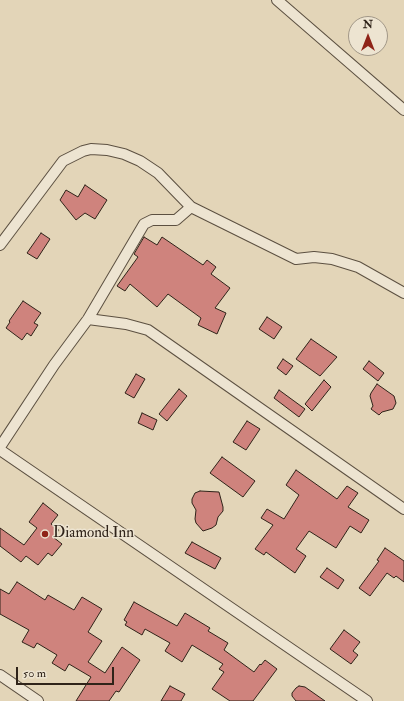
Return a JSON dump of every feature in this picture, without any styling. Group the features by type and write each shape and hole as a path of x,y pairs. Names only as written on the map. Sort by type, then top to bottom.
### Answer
{"street":[{"path":"277,0 404,110"},
{"path":"0,245 63,161 84,151 116,151 140,161 158,173 191,207 296,259 314,257 332,258 358,267 404,293"},
{"path":"0,447 54,365 88,319 144,224 152,220 176,220 191,207"},
{"path":"88,319 126,324 148,330 404,509"},
{"path":"0,450 367,701"},
{"path":"0,675 38,701"}],"building":[{"path":"85,185 107,200 95,219 85,213 76,220 60,200 66,190 78,197"},
{"path":"41,233 50,239 37,259 27,253"},
{"path":"144,237 157,245 162,237 203,265 207,260 216,267 211,274 230,288 215,308 226,313 217,334 198,325 201,318 168,294 157,307 130,284 125,291 117,286 138,257 134,254"},
{"path":"23,301 41,313 34,323 38,325 31,336 27,333 22,340 6,328"},
{"path":"267,317 282,327 274,339 259,329"},
{"path":"311,339 337,357 320,376 296,359"},
{"path":"283,359 293,366 286,375 277,368"},
{"path":"369,361 384,373 378,381 363,369"},
{"path":"136,374 145,379 134,398 125,393"},
{"path":"324,380 331,387 312,411 305,404"},
{"path":"377,384 394,396 396,403 393,409 382,412 379,415 371,409 373,406 370,396"},
{"path":"179,389 187,396 167,421 159,414"},
{"path":"279,390 305,409 299,417 274,398"},
{"path":"142,413 157,420 153,430 138,423"},
{"path":"247,421 260,429 246,450 233,442"},
{"path":"222,457 255,481 243,497 210,473"},
{"path":"296,470 337,499 347,486 358,493 348,507 369,520 361,533 350,526 336,548 309,531 296,549 306,556 295,573 266,552 264,555 255,549 273,525 261,518 267,509 284,519 299,495 286,485"},
{"path":"200,491 219,492 223,507 223,511 218,517 216,525 203,531 196,523 196,510 192,503 195,493"},
{"name":"Diamond Inn","path":"43,503 58,515 51,524 59,530 53,537 62,544 52,556 48,553 38,565 26,556 21,562 0,546 0,528 24,545 37,528 29,522"},
{"path":"192,542 221,558 215,569 185,553"},
{"path":"385,548 404,561 404,582 396,576 394,578 387,573 370,596 359,588 379,561 377,560"},
{"path":"327,568 344,580 338,589 320,577"},
{"path":"17,582 45,600 48,595 74,610 82,597 102,609 88,632 102,641 88,662 105,673 122,647 140,660 119,692 116,691 109,701 76,701 91,677 69,664 65,671 52,663 57,655 37,643 34,648 22,642 29,630 0,614 0,589 9,594"},
{"path":"134,602 177,626 185,613 210,628 208,631 228,643 224,650 254,672 265,660 277,669 253,701 230,701 212,689 224,672 219,669 223,664 192,645 182,662 165,651 170,643 145,629 142,635 125,625 127,622 124,620"},
{"path":"344,630 360,642 353,651 358,655 351,664 330,649"},
{"path":"170,686 185,694 181,701 161,701"},
{"path":"299,686 305,687 325,701 296,701 292,696 292,693"}],"place":[{"name":"Diamond Inn","path":"45,534"}]}
